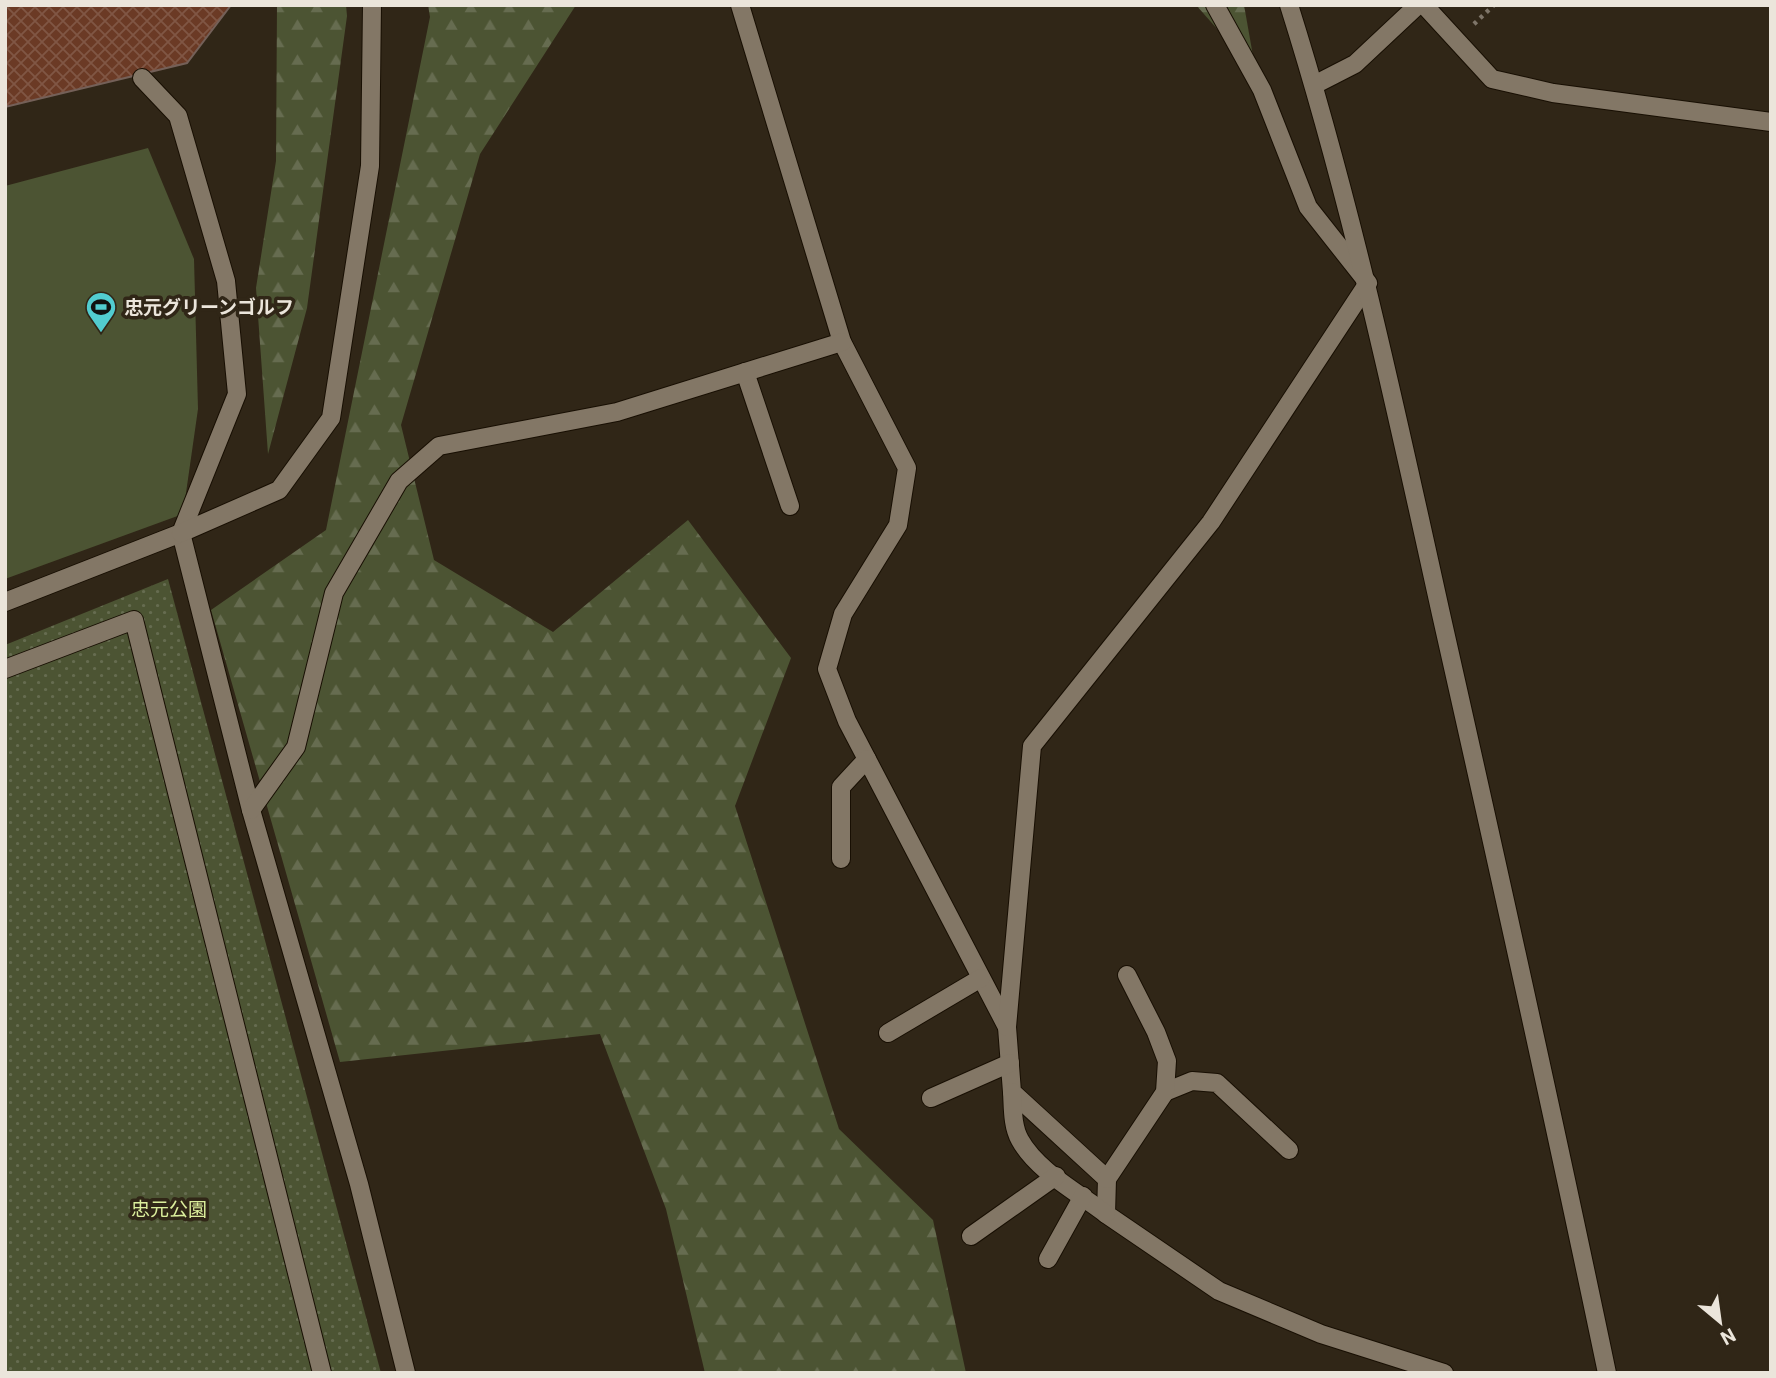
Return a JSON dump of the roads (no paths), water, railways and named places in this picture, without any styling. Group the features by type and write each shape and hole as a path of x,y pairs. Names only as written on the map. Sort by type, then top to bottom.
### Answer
{"street":[{"path":"5,601 181,533 279,490 331,418 370,166 372,5"},
{"path":"740,5 842,342 907,468 898,525 843,614 827,669 867,760 1007,1027"},
{"path":"1215,5 1262,90 1308,206 1368,283"},
{"path":"1289,5 1314,85 1368,283 1548,1090 1607,1373"},
{"path":"1314,85 1355,64 1418,5"},
{"path":"1424,5 1492,79 1553,93 1771,122"},
{"path":"142,78 178,117 226,281 237,394 181,533 251,810 359,1184 406,1373"},
{"path":"1368,283 1211,522 1031,746 1007,1027 1013,1116 1020,1140 1056,1176 1106,1214 1219,1291 1321,1334 1444,1373"},
{"path":"251,810 296,747 334,593 400,481 439,446 617,412 842,342"},
{"path":"745,372 790,506"},
{"path":"5,669 134,620 322,1373"},
{"path":"841,859 841,787 867,760"},
{"path":"1106,1214 1107,1179 1165,1092 1167,1061 1156,1032 1127,975"},
{"path":"888,1033 981,978"},
{"path":"931,1098 1010,1063"},
{"path":"1165,1092 1192,1081 1217,1083 1289,1150"},
{"path":"1012,1092 1107,1179"},
{"path":"971,1236 1056,1176"},
{"path":"1048,1259 1083,1196"}],"place":[{"name":"忠元グリーンゴルフ","path":"101,334"}],"park label":[{"name":"忠元公園","path":"169,1209"}]}
